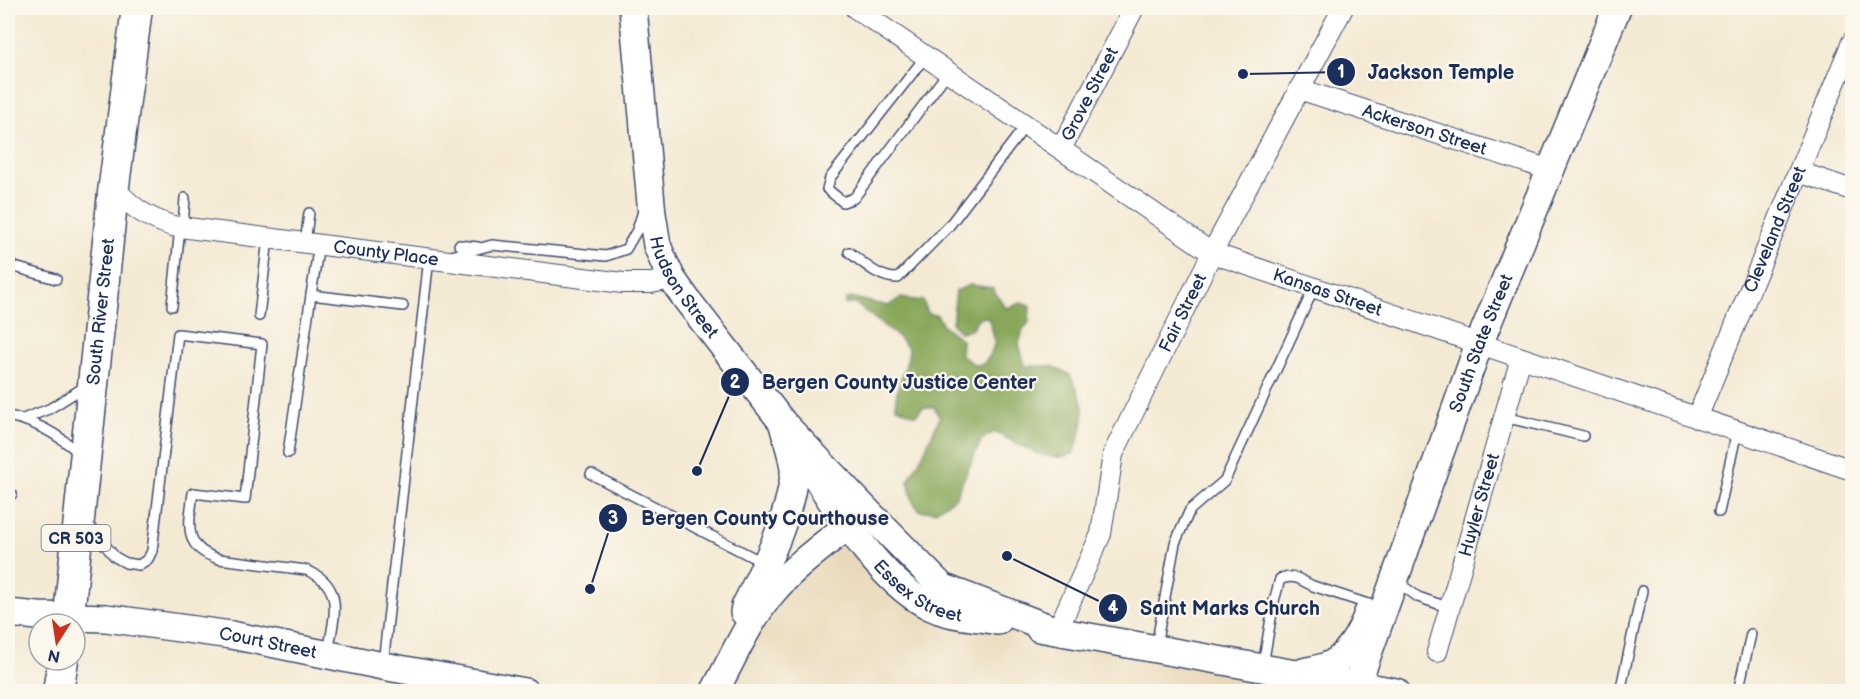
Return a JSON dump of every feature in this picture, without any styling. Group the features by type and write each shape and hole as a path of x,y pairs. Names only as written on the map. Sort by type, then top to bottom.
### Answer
{"main road":[{"name":"South River Street","path":"69,612 114,188 137,8"},
{"name":"Hudson Street","path":"633,8 652,214 657,245 672,279 858,517 942,587"},
{"name":"South State Street","path":"1354,688 1479,344 1617,8"},
{"path":"743,637 745,607 766,564 787,507 794,472 783,423"},
{"name":"Essex Street","path":"858,517 867,549 879,565 914,598 940,611 1263,667 1354,688 1396,692"},
{"path":"703,692 719,683 743,637 769,597 794,570 858,517"},
{"path":"1298,674 1337,661 1365,622 1371,605 1394,579"},
{"name":"Essex Street","path":"942,587 1057,631"},
{"name":"Court Street","path":"8,613 27,615"},
{"name":"Court Street","path":"87,619 106,618 231,635 479,688 525,692"},
{"path":"58,692 61,672"}],"street":[{"name":"Kansas Street","path":"855,8 1212,253 1852,470"},
{"name":"Grove Street","path":"1061,149 1134,8"},
{"name":"Fair Street","path":"1057,631 1101,534 1113,454 1212,253 1343,8"},
{"name":"Cleveland Street","path":"1697,418 1852,42"},
{"name":"Ackerson Street","path":"1299,89 1550,170"},
{"path":"1799,172 1852,190"},
{"name":"County Place","path":"114,188 129,204 147,217 181,227 312,244 359,245 434,259 623,283 651,283 672,279"},
{"name":"Huyler Street","path":"1437,652 1521,358"}],"lane":[{"path":"926,56 830,178 827,189 843,202 854,198 948,72"},
{"path":"849,252 873,270 890,278 898,278 949,226 1026,125"},
{"path":"383,666 434,259 492,245 606,256 626,249 637,230 645,205 646,158"},
{"path":"172,306 185,198"},
{"path":"288,453 311,295 312,244 309,213"},
{"path":"260,316 268,238"},
{"path":"459,245 483,247"},
{"path":"8,265 56,279"},
{"path":"1156,648 1175,543 1190,510 1225,480 1314,288"},
{"path":"311,295 403,306"},
{"path":"79,514 115,557 126,564 139,565 148,559 152,551 157,519 177,334 262,344 244,499 193,493 189,522 190,538 197,548 219,559 306,570 320,575 334,595 328,655"},
{"path":"23,419 35,416 63,402 93,382"},
{"path":"8,416 23,419 67,443 85,459"},
{"path":"1504,417 1583,436"},
{"path":"1719,512 1737,431"},
{"path":"591,474 766,564"},
{"path":"1263,667 1280,579 1297,578 1313,586 1371,605"},
{"path":"1394,579 1418,597 1450,608"},
{"path":"1620,692 1642,591"},
{"path":"1738,692 1751,634"}],"shaded area":[{"path":"846,525 898,585 1352,692 714,692 760,603"}],"green space":[{"path":"970,285 992,288 1006,308 1021,303 1030,306 1029,322 1023,330 1019,344 1025,366 1052,366 1069,374 1083,404 1083,421 1074,453 1064,457 1033,452 994,432 982,439 955,498 935,511 920,511 913,502 908,481 940,417 934,407 923,407 916,415 896,407 897,392 909,349 897,336 856,304 845,304 846,299 854,298 888,306 900,298 923,301 928,314 937,315 943,325 962,340 961,355 975,365 983,364 990,356 995,342 987,317 978,318 971,330 960,332 952,324 956,291"}],"place":[{"name":"Jackson Temple","path":"1243,74"},
{"name":"Bergen County Justice Center","path":"697,471"},
{"name":"Saint Marks Church","path":"1007,556"},
{"name":"Bergen County Courthouse","path":"590,589"}]}
